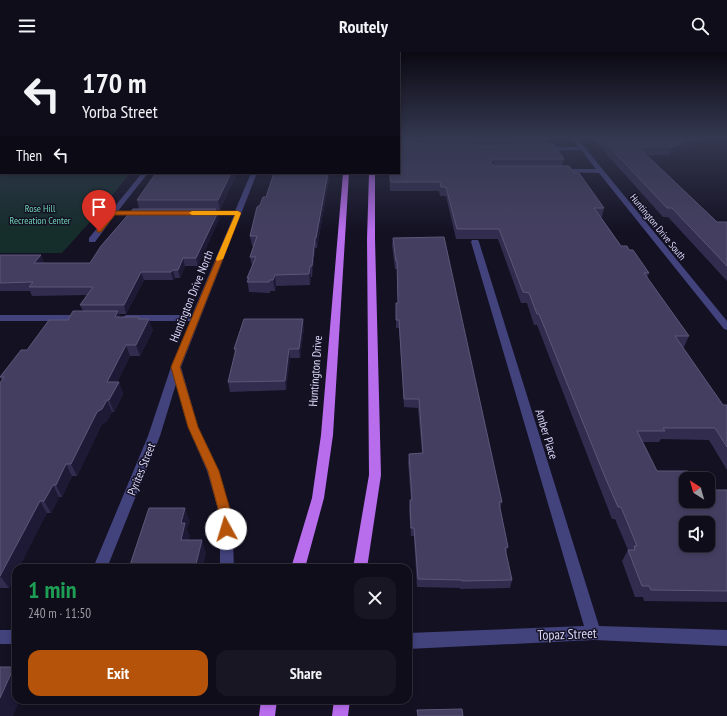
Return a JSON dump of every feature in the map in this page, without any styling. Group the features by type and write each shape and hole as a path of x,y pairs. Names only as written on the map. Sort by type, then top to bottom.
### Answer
{"main road":[{"name":"Huntington Drive","path":"299,564 318,498 327,436 346,174"},
{"path":"361,564 375,476 371,239 372,174"},
{"path":"267,716 268,704"},
{"path":"340,716 342,704"}],"street":[{"path":"555,171 600,171"},
{"name":"Huntington Drive South","path":"600,171 727,327"},
{"path":"92,240 144,174"},
{"name":"Huntington Drive North","path":"176,367 254,174"},
{"path":"114,213 153,213"},
{"path":"200,213 238,213"},
{"name":"Amber Place","path":"475,242 594,632"},
{"path":"0,318 92,318"},
{"path":"116,318 195,318"},
{"path":"176,367 193,427 213,471 226,516 227,564"},
{"name":"Pyrites Street","path":"102,564 154,436 176,367"},
{"name":"Topaz Street","path":"412,641 594,632 727,638"},
{"path":"0,637 12,637"}],"green space":[{"name":"Rose Hill Recreation Center","path":"0,174 129,174 98,213 62,253 0,253"}],"building":[{"path":"400,169 571,169 574,173 579,173 604,208 594,208 621,246 627,246 629,250 633,250 649,273 644,273 689,336 675,336 723,405 727,405 727,447 715,428 663,428 665,431 637,431 657,471 689,472 679,472 679,508 715,508 715,490 727,490 727,591 651,590 649,586 642,586 628,550 635,550 634,546 637,546 621,507 618,507 605,477 539,314 537,314 529,293 523,292 499,229 457,229 446,187 441,187 440,182 391,182 390,174 400,174"},
{"path":"630,169 661,169 717,222 727,222 727,266 672,208 667,208"},
{"path":"155,174 231,174 218,200 137,200"},
{"path":"274,174 328,174 315,238 312,266 310,266 309,274 275,275 273,280 269,280 269,282 247,282 249,278 247,278 256,257 250,257 257,236 250,236 257,207 260,205 263,197 266,197"},
{"path":"133,209 216,209 214,212 218,212 196,258 183,258 178,270 173,270 171,272 141,272 124,305 80,305 93,287 29,287 33,282 0,283 0,255 41,255 34,263 90,263 101,246"},
{"path":"444,237 502,502 499,502 508,547 505,548 512,580 462,581 418,579 414,528 411,528 410,500 412,500 409,454 423,453 419,399 404,399 399,320 396,320 396,303 398,303 397,261 393,238"},
{"path":"73,311 118,311 115,317 139,317 138,319 149,319 136,345 126,345 107,382 119,382 109,400 107,400 102,409 97,412 71,464 66,464 56,485 53,485 44,501 40,501 0,576 0,383 4,377 0,377 21,350 27,350 49,320 68,320"},
{"path":"244,319 303,319 299,349 289,349 285,381 228,382 236,349 234,349"},
{"path":"149,508 185,508 181,523 185,523 181,540 202,540 196,564 130,564"},
{"path":"0,667 12,667 12,671 0,698"},
{"path":"462,709 463,716 418,716 417,710"}],"slow traffic":[{"path":"192,213 238,213 219,259"}],"route":[{"path":"99,231 114,213 238,213 176,367 193,427 213,471 226,516 226,529"}]}
